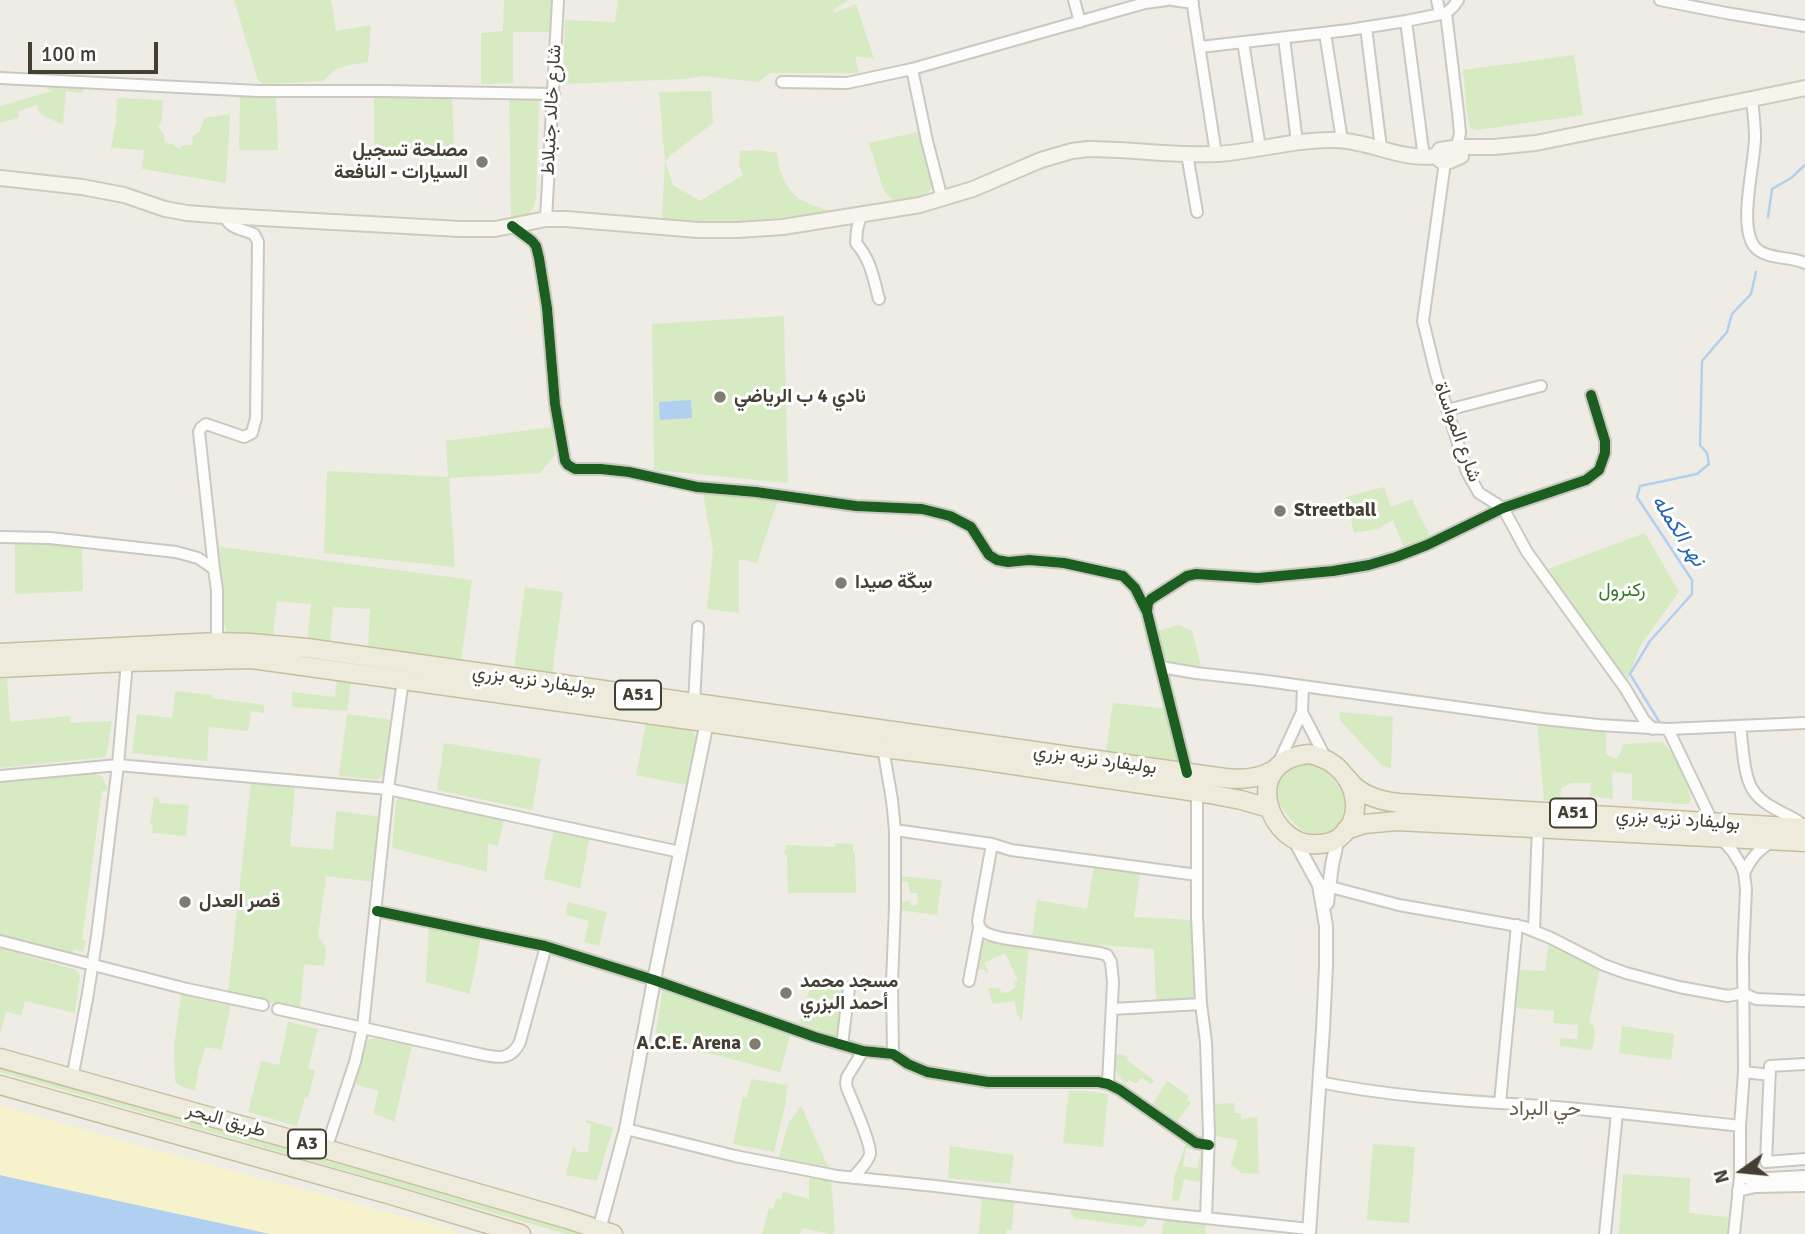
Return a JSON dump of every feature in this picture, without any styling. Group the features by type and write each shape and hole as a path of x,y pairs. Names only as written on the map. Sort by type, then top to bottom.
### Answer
{"highway":[{"name":"بوليفارد نزيه بزري","path":"0,653 217,642 307,648 1225,779 1263,776 1274,769"},
{"name":"بوليفارد نزيه بزري","path":"0,668 252,659 966,758 1197,792 1269,808"},
{"name":"A51","path":"1274,769 1292,757 1309,754 1331,762 1348,779"},
{"path":"1274,769 1268,784 1269,808 1275,819 1294,839"},
{"name":"بوليفارد نزيه بزري","path":"1348,779 1353,787 1370,796 1399,803 1716,829"},
{"path":"1342,834 1354,816 1356,807 1348,779"},
{"name":"بوليفارد نزيه بزري","path":"1342,834 1364,824 1397,821 1538,827 1716,829 1795,826 1805,842"},
{"name":"A51","path":"1294,839 1303,844 1324,844 1342,834"},
{"name":"طريق البحر","path":"0,1058 326,1149 606,1232"},
{"name":"طريق البحر","path":"0,1084 523,1233"}],"main road":[{"path":"0,178 82,187 124,195 165,209 225,216 460,229 495,229 547,219 698,230 738,230 783,227 910,208 988,183 1041,160 1080,149 1216,154 1297,142 1342,140 1394,153 1435,158 1440,150 1536,143 1805,88"}],"street":[{"name":"شارع خالد جنبلاط","path":"547,219 558,0"},
{"path":"1074,0 1080,22"},
{"path":"1437,0 1443,14 1459,122 1460,150"},
{"path":"1200,47 1406,21 1443,14 1454,7 1458,0"},
{"path":"1660,0 1805,26"},
{"path":"782,82 847,83 912,69 1145,3 1193,1 1216,154"},
{"name":"شارع المواساة","path":"1406,21 1435,158 1423,321 1436,374 1471,480 1481,495 1503,508 1522,543 1625,688 1644,720 1653,729"},
{"path":"1366,27 1381,148"},
{"path":"1325,33 1342,140"},
{"path":"1284,38 1297,142"},
{"path":"1242,42 1260,148"},
{"path":"912,69 942,199"},
{"path":"0,78 258,91 554,94"},
{"path":"1752,99 1755,135 1748,231 1755,247 1769,255 1805,263"},
{"path":"1187,154 1198,212"},
{"path":"861,215 856,243 870,265 879,299"},
{"path":"217,642 217,590 199,432 206,424 248,436 252,433 256,401 258,242 254,234 232,226 225,216"},
{"path":"512,226 532,240 537,250 547,307 555,404 565,461 570,467 629,472 697,487 856,506 922,509 950,516 971,527 989,555 997,560 1064,563 1123,576 1135,588 1147,612 1187,773"},
{"path":"1447,410 1541,386"},
{"path":"1147,612 1151,599 1187,576 1202,574 1258,579 1369,565 1427,545 1503,508 1586,480 1599,470 1605,453 1605,441 1591,395"},
{"path":"0,537 50,538 176,552 198,558 214,569"},
{"path":"694,703 698,627"},
{"path":"72,1079 93,965 118,765 127,662"},
{"path":"1161,667 1553,721 1653,729 1805,723"},
{"path":"326,1149 355,1062 363,1027 388,789 403,680"},
{"path":"1274,769 1302,712 1303,687"},
{"path":"1302,712 1324,755 1331,762"},
{"path":"606,1232 707,722"},
{"path":"1740,726 1747,772 1755,793 1795,826 1758,850 1744,873"},
{"path":"1668,729 1716,829 1744,873 1744,1072 1740,1177 1734,1234"},
{"path":"883,748 895,830 893,1054"},
{"path":"0,776 118,765 388,789 680,852"},
{"path":"1197,792 1201,1004 1206,1042 1209,1145 1206,1218"},
{"path":"1534,930 1538,827"},
{"path":"895,830 992,844 1010,850 1197,875"},
{"path":"626,1129 778,1166 853,1178 1309,1231 1326,966 1324,886 1342,834"},
{"path":"1294,839 1324,886 1399,905 1517,925 1534,930 1604,965 1679,987 1728,996 1743,993 1756,999 1805,1001"},
{"path":"970,981 992,844"},
{"path":"377,911 546,946 842,1045 863,1051 893,1054 926,1072 988,1082 1108,1084 1196,1143 1209,1145"},
{"path":"1500,1103 1517,925"},
{"path":"979,928 986,934 1002,938 1107,955 1112,967 1108,1084"},
{"path":"0,940 187,989 263,1005"},
{"path":"278,1009 475,1054 508,1056 516,1050 525,1028 546,946"},
{"path":"842,1045 849,988"},
{"path":"1112,1009 1201,1004"},
{"path":"853,1178 870,1154 846,1083 863,1051"},
{"path":"1805,1064 1770,1066 1766,1163 1805,1159"},
{"path":"1744,1072 1770,1075"},
{"path":"1319,1082 1446,1099 1740,1126"},
{"path":"1605,1234 1617,1113"},
{"path":"1740,1177 1750,1179 1805,1176"},
{"path":"1738,1191 1755,1187 1805,1186"}],"green space":[{"path":"234,0 331,0 336,31 371,25 368,62 338,69 324,81 264,84 258,80"},
{"path":"504,0 552,0 550,32 513,32 513,83 481,84 481,33 503,31"},
{"path":"618,0 849,0 833,10 834,13 856,4 874,59 855,56 859,73 770,73 758,82 703,76 563,84 565,20 615,22"},
{"path":"1574,55 1583,115 1477,130 1470,128 1463,70"},
{"path":"47,85 83,89 83,93 66,91 63,124 39,113 37,105 18,111 19,118 0,123 0,106 53,91 47,89"},
{"path":"711,91 713,123 665,161 659,92"},
{"path":"374,94 452,96 454,151 451,158 440,160 416,150 374,152"},
{"path":"509,95 532,96 539,102 535,203 531,211 516,217 511,217"},
{"path":"240,97 276,97 278,150 239,150"},
{"path":"117,98 163,100 162,120 158,127 164,134 165,143 173,144 179,149 183,145 192,145 193,136 200,131 204,118 230,114 226,183 142,169 144,150 111,148"},
{"path":"922,131 934,186 925,194 914,198 891,199 883,189 869,143"},
{"path":"740,151 777,153 782,176 789,189 808,203 834,213 721,223 678,223 662,219 665,161 673,185 700,201 743,175 739,164"},
{"name":"نادي 4 ب الرياضي","path":"784,316 788,483 654,470 652,324"},
{"path":"552,427 555,455 540,473 449,478 455,567 324,553 327,471 448,477 446,441"},
{"path":"1384,487 1391,507 1412,499 1430,536 1404,548 1393,520 1378,529 1354,533 1346,497"},
{"path":"703,493 778,500 757,563 739,559 739,613 707,609 713,550"},
{"name":"ركنرول","path":"1645,533 1679,592 1640,646 1628,679 1601,646 1548,569"},
{"path":"15,541 82,544 83,591 15,594"},
{"path":"215,546 472,580 461,662 368,648 370,609 333,607 330,645 307,641 311,604 277,601 273,638 227,632 223,622"},
{"path":"525,587 563,592 552,674 514,669"},
{"path":"1179,625 1192,631 1201,667 1169,662 1163,653 1157,631"},
{"path":"337,678 351,681 347,711 292,707 292,692 335,697"},
{"path":"0,679 7,679 10,722 70,716 70,723 112,721 106,757 0,768"},
{"path":"175,691 264,705 264,713 251,711 248,731 209,727 207,761 132,753 137,714 172,718"},
{"path":"1113,703 1169,709 1181,761 1106,751"},
{"path":"1340,712 1393,717 1391,768 1382,766 1339,719"},
{"path":"347,714 392,720 389,769 377,780 339,776"},
{"path":"1537,721 1606,728 1606,754 1617,759 1624,744 1662,742 1681,769 1691,800 1688,804 1682,804 1632,800 1632,774 1616,772 1612,773 1613,799 1590,796 1591,783 1571,783 1561,788 1560,802 1544,800"},
{"path":"646,724 683,728 695,735 695,757 686,785 636,775"},
{"path":"444,743 541,759 532,810 437,790"},
{"path":"1314,762 1337,784 1346,802 1347,811 1337,829 1319,836 1296,825 1284,811 1276,789 1278,779 1288,765"},
{"path":"92,773 102,777 107,791 102,791 82,940 86,941 83,952 74,949 71,958 0,936 0,783"},
{"path":"251,782 295,786 290,846 333,850 336,811 382,817 375,882 326,876 318,936 326,948 324,966 304,964 300,1010 228,992"},
{"path":"399,795 504,819 498,846 488,844 487,872 392,848"},
{"path":"154,797 159,798 160,803 189,805 186,836 152,833 153,824 150,824"},
{"path":"554,829 590,837 580,888 544,879"},
{"path":"836,843 853,844 856,893 788,893 787,855 784,854 786,845 835,847"},
{"path":"1094,866 1140,873 1134,917 1195,920 1198,1001 1156,1001 1154,949 1032,940 1037,900 1087,909"},
{"path":"898,876 942,880 937,915 898,910 897,904 910,900 911,906 918,904 917,893 910,893 908,882 898,881"},
{"path":"568,902 607,912 599,946 584,942 589,921 566,915"},
{"path":"429,924 481,937 470,994 426,982"},
{"path":"982,941 1029,947 1022,1020 1017,1016 1015,1001 993,1004 988,988 999,988 1002,993 1009,992 1016,987 1014,982 1018,980 1005,953 984,963 988,972 984,969 977,970"},
{"path":"1549,943 1600,968 1589,1023 1593,1024 1595,1032 1592,1050 1560,1046 1560,1038 1577,1039 1578,1025 1553,1023 1554,1011 1517,1008 1518,970 1545,971"},
{"path":"0,948 78,972 80,976 75,1013 25,1001 21,1015 6,1012 0,1035"},
{"path":"813,978 845,982 838,1037 799,1023"},
{"path":"663,988 791,1032 780,1072 720,1056 654,1043"},
{"path":"181,995 230,1006 222,1050 206,1047 195,1091 178,1085 175,1081 174,1046"},
{"path":"288,1022 318,1029 308,1068 315,1070 297,1126 248,1112 261,1061 279,1065"},
{"path":"1622,1026 1674,1034 1671,1060 1619,1053"},
{"path":"374,1038 412,1046 394,1122 374,1113 378,1091 355,1084 366,1044"},
{"path":"1115,1055 1128,1057 1127,1060 1154,1080 1151,1084 1141,1078 1136,1084 1129,1080 1125,1084 1114,1063"},
{"path":"0,1064 593,1234 567,1234 0,1072"},
{"path":"751,1079 788,1085 774,1152 733,1144 743,1097 747,1098"},
{"path":"1167,1081 1189,1096 1187,1100 1191,1103 1177,1121 1153,1104"},
{"path":"1069,1091 1108,1094 1103,1147 1063,1143"},
{"path":"1234,1103 1235,1113 1241,1113 1241,1119 1257,1117 1259,1174 1242,1173 1231,1165 1238,1140 1216,1136 1215,1104"},
{"path":"801,1106 831,1173 778,1160 789,1122"},
{"path":"586,1120 613,1128 597,1181 566,1175 573,1147 578,1152 588,1152 591,1124 586,1123"},
{"path":"1186,1143 1190,1149 1186,1148 1183,1166 1197,1168 1201,1151 1208,1156 1205,1183 1184,1179 1179,1201 1172,1200 1174,1178"},
{"path":"1373,1144 1415,1147 1409,1223 1367,1220"},
{"path":"950,1146 1014,1155 1010,1184 948,1178"},
{"path":"1623,1174 1690,1178 1689,1213 1728,1217 1727,1234 1619,1234"},
{"path":"809,1177 831,1179 835,1233 802,1228 800,1234 762,1234 769,1208 773,1209 777,1198 781,1199 783,1192 809,1199"},
{"path":"982,1195 1014,1198 1012,1230 1007,1230 1006,1234 979,1234"},
{"path":"1073,1206 1147,1216 1147,1221 1140,1227 1075,1218 1070,1213"},
{"path":"1168,1217 1206,1224 1205,1234 1162,1234 1164,1220"}],"sand":[{"path":"0,1105 451,1229 460,1234 270,1234 0,1175"}],"water":[{"path":"691,400 692,418 660,420 659,402"},
{"path":"0,1175 8,1177 270,1234 0,1234"}],"waterway":[{"name":"نهر الكمله","path":"1768,217 1772,189 1791,178 1805,165"},
{"name":"نهر الكمله","path":"1660,723 1630,674 1650,641 1692,594 1692,580 1637,497 1640,486 1697,474 1709,464 1707,453 1700,445 1702,361 1727,332 1732,314 1751,294 1756,272"}],"cycle path":[{"path":"512,226 532,241 539,258 547,308 555,404 565,461 568,465 575,469 629,472 697,487 856,506 922,509 950,516 971,527 989,555 997,560 1064,563 1123,576 1135,588 1147,612"},
{"path":"1187,773 1147,612 1151,599 1187,576 1196,574 1258,578 1369,565 1427,545 1503,508 1586,480 1599,470 1605,453 1605,441 1591,395"},
{"path":"377,911 545,946 654,980 815,1037 863,1051 893,1054 927,1072 988,1082 1108,1084 1196,1143 1209,1145"}],"place":[{"name":"مصلحة تسجيل السيارات - النافعة","path":"482,162"},
{"name":"نادي 4 ب الرياضي","path":"720,397"},
{"name":"Streetball","path":"1280,511"},
{"name":"سِكّة صيدا","path":"841,583"},
{"name":"قصر العدل","path":"185,902"},
{"name":"مسجد محمد أحمد البزري","path":"786,993"},
{"name":"A.C.E. Arena","path":"755,1044"}],"district":[{"name":"حي البراد","path":"1545,1109"}]}
